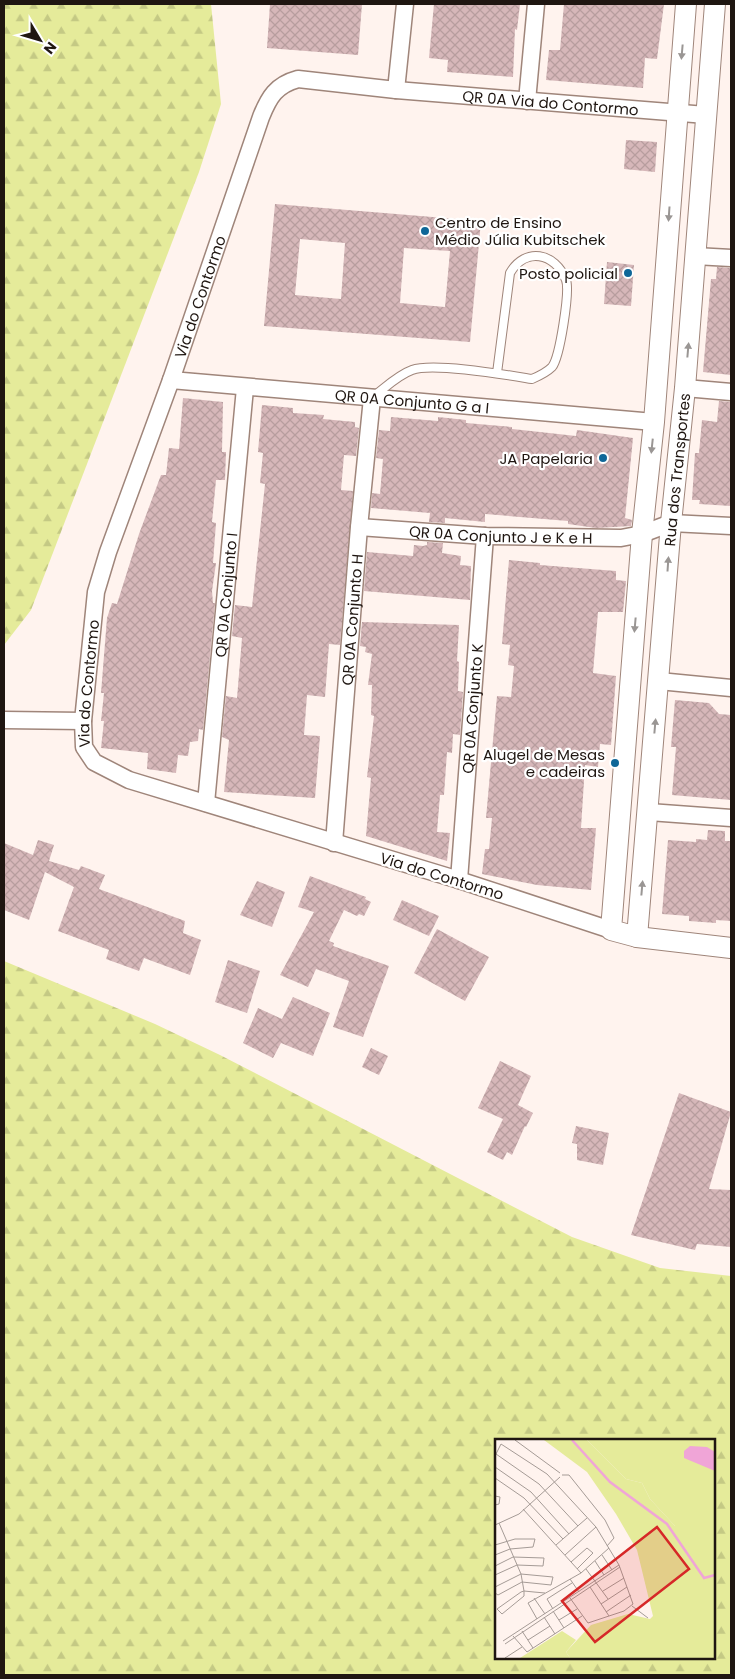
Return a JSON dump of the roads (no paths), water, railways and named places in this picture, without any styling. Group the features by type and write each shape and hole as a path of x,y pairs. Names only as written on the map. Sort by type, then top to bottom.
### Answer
{"street":[{"path":"396,90 405,4"},
{"path":"527,101 536,4"},
{"name":"Rua dos Transportes","path":"611,930 642,534 654,422 676,112 686,4"},
{"name":"Rua dos Transportes","path":"637,937 671,523 685,388 715,4"},
{"name":"Via do Contormo","path":"396,90 298,79 285,83 268,98 171,380 108,552 96,592 83,721 84,748 94,762 128,780 459,880 611,930 637,937 731,948"},
{"name":"QR 0A Via do Contormo","path":"396,90 706,115"},
{"path":"695,256 731,258"},
{"name":"QR 0A Conjunto G a I","path":"171,380 245,388 654,422"},
{"name":"QR 0A Conjunto I","path":"206,803 245,388"},
{"path":"685,388 731,392"},
{"name":"QR 0A Conjunto H","path":"334,843 359,527 372,398"},
{"path":"671,523 731,526"},
{"name":"QR 0A Conjunto J e K e H","path":"359,527 486,536 622,538 642,534 671,523"},
{"name":"QR 0A Conjunto K","path":"459,880 486,536"},
{"path":"659,681 731,688"},
{"path":"4,720 83,721"},
{"path":"648,812 731,818"}],"lane":[{"path":"372,398 394,380 414,369 433,368 532,379 541,375 552,366 559,352 566,281 558,267 550,260 540,256 525,257 515,263 510,273 497,374"}],"place":[{"name":"Centro de Ensino Médio Júlia Kubitschek","path":"425,231"},
{"name":"Posto policial","path":"628,273"},
{"name":"JA Papelaria","path":"603,458"},
{"name":"Alugel de Mesas e cadeiras","path":"615,763"}]}
